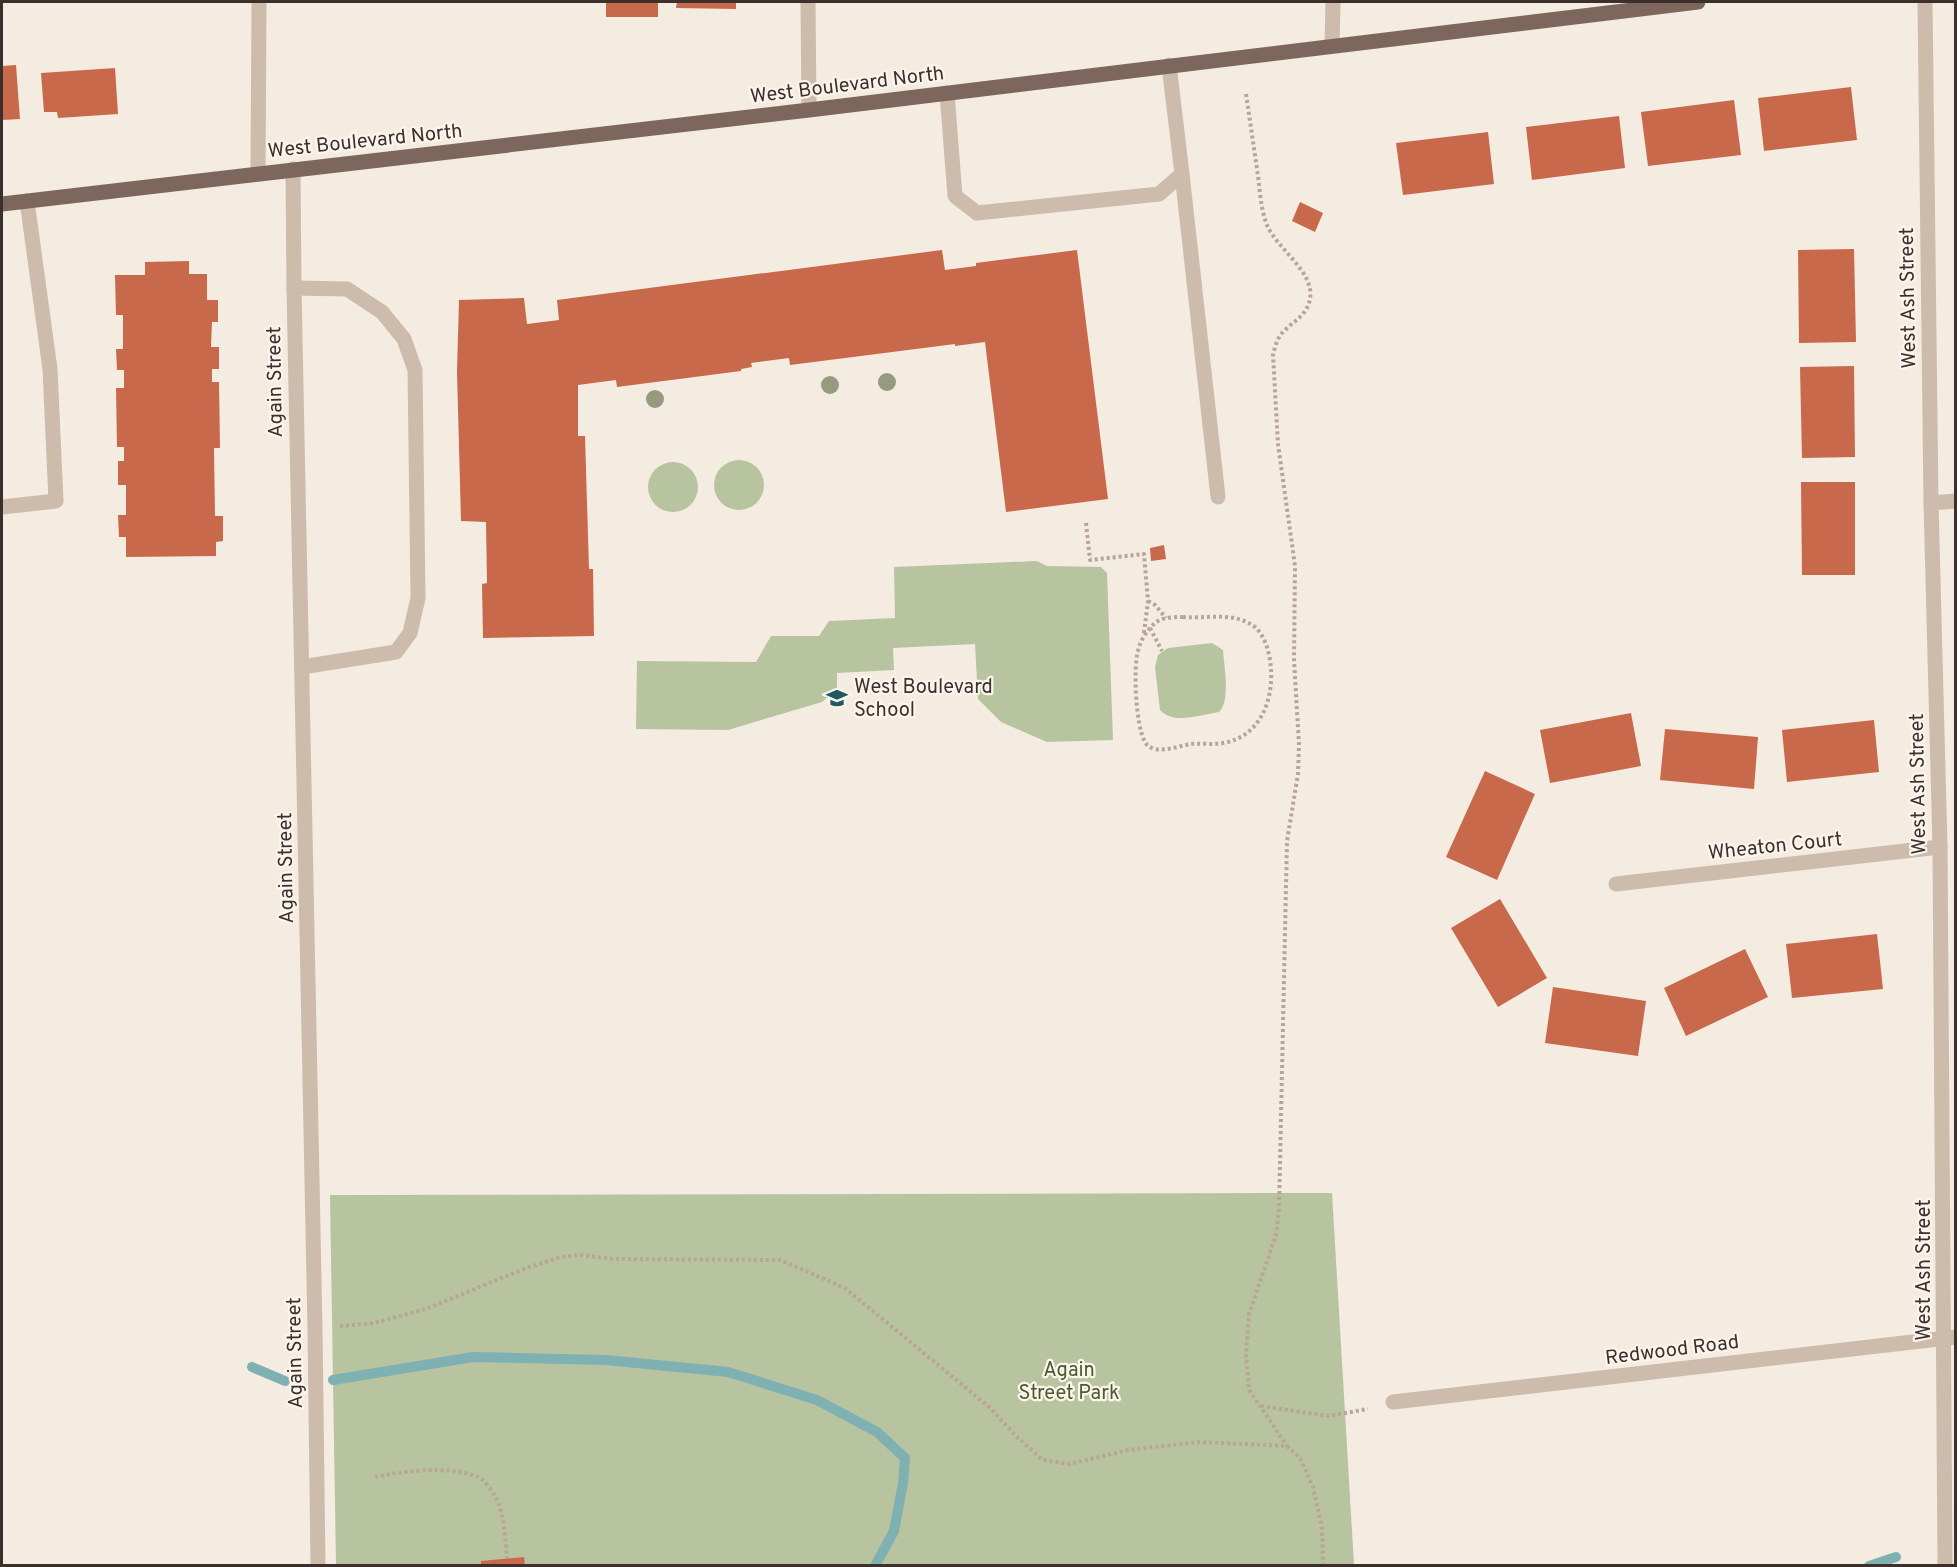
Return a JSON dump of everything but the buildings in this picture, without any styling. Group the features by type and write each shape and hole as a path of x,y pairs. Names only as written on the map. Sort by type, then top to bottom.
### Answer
{"main road":[{"name":"West Boulevard North","path":"2,204 808,110 1698,2"}],"street":[{"path":"258,173 259,2"},
{"path":"808,2 808,110"},
{"path":"1332,45 1333,2"},
{"name":"West Ash Street","path":"1925,2 1931,504 1950,1338 1945,1566"},
{"path":"1169,65 1218,497"},
{"path":"947,93 955,196 977,213 1159,194 1182,174"},
{"name":"Again Street","path":"293,169 318,1566"},
{"path":"2,507 56,501 50,369 27,201"},
{"path":"294,288 347,289 382,312 404,339 415,370 418,598 410,633 396,652 302,667"},
{"path":"1931,504 1956,501"},
{"name":"Wheaton Court","path":"1616,884 1940,847"},
{"name":"Redwood Road","path":"1393,1402 1950,1338"}],"path":[{"path":"1246,94 1261,199 1267,225 1305,275 1311,290 1306,312 1283,331 1276,342 1273,355 1278,444 1295,566 1294,660 1299,745 1298,774 1287,841 1279,1209 1275,1235 1249,1314 1247,1344 1249,1390 1287,1446 1300,1458 1313,1487 1322,1528 1323,1566"},
{"path":"1086,523 1090,560 1144,554 1148,601 1143,637 1136,658 1137,698 1142,735 1148,746 1160,750 1190,744 1223,743 1247,734 1259,721 1271,689 1271,666 1264,640 1259,632 1248,623 1224,617 1166,619 1156,622 1143,637"},
{"path":"1148,601 1155,605 1166,619"},
{"path":"1150,628 1162,651"},
{"path":"315,1329 374,1323 426,1309 521,1270 560,1257 580,1255 613,1259 780,1260 845,1287 989,1407 1018,1439 1043,1460 1070,1464 1128,1450 1200,1442 1287,1446"},
{"path":"1260,1406 1328,1416 1356,1413 1393,1402"},
{"path":"375,1477 397,1472 456,1471 480,1477 496,1498 503,1522 507,1558"}],"green space":[{"path":"739,460 757,467 764,485 757,503 739,510 721,503 714,485 721,467"},
{"path":"668,462 678,462 691,469 698,482 698,492 691,505 678,512 668,512 659,508 652,501 648,492 648,482 652,473 659,466"},
{"path":"1037,561 1047,566 1101,567 1107,573 1113,740 1047,742 1001,722 978,699 975,644 893,648 894,670 837,673 837,689 822,702 728,730 636,729 637,661 756,662 771,636 819,636 829,621 895,618 894,567"},
{"path":"1212,643 1223,650 1226,692 1223,707 1219,712 1187,718 1165,715 1160,710 1155,667 1158,655 1168,648"},
{"name":"Again Street Park","path":"1332,1193 1354,1565 336,1565 330,1195"}],"waterway":[{"path":"333,1380 473,1357 606,1360 728,1372 817,1400 877,1432 905,1458 894,1531 875,1566"},
{"path":"252,1367 285,1381"},
{"path":"1869,1566 1896,1557"}],"place":[{"name":"West Boulevard School","path":"837,698"}]}
